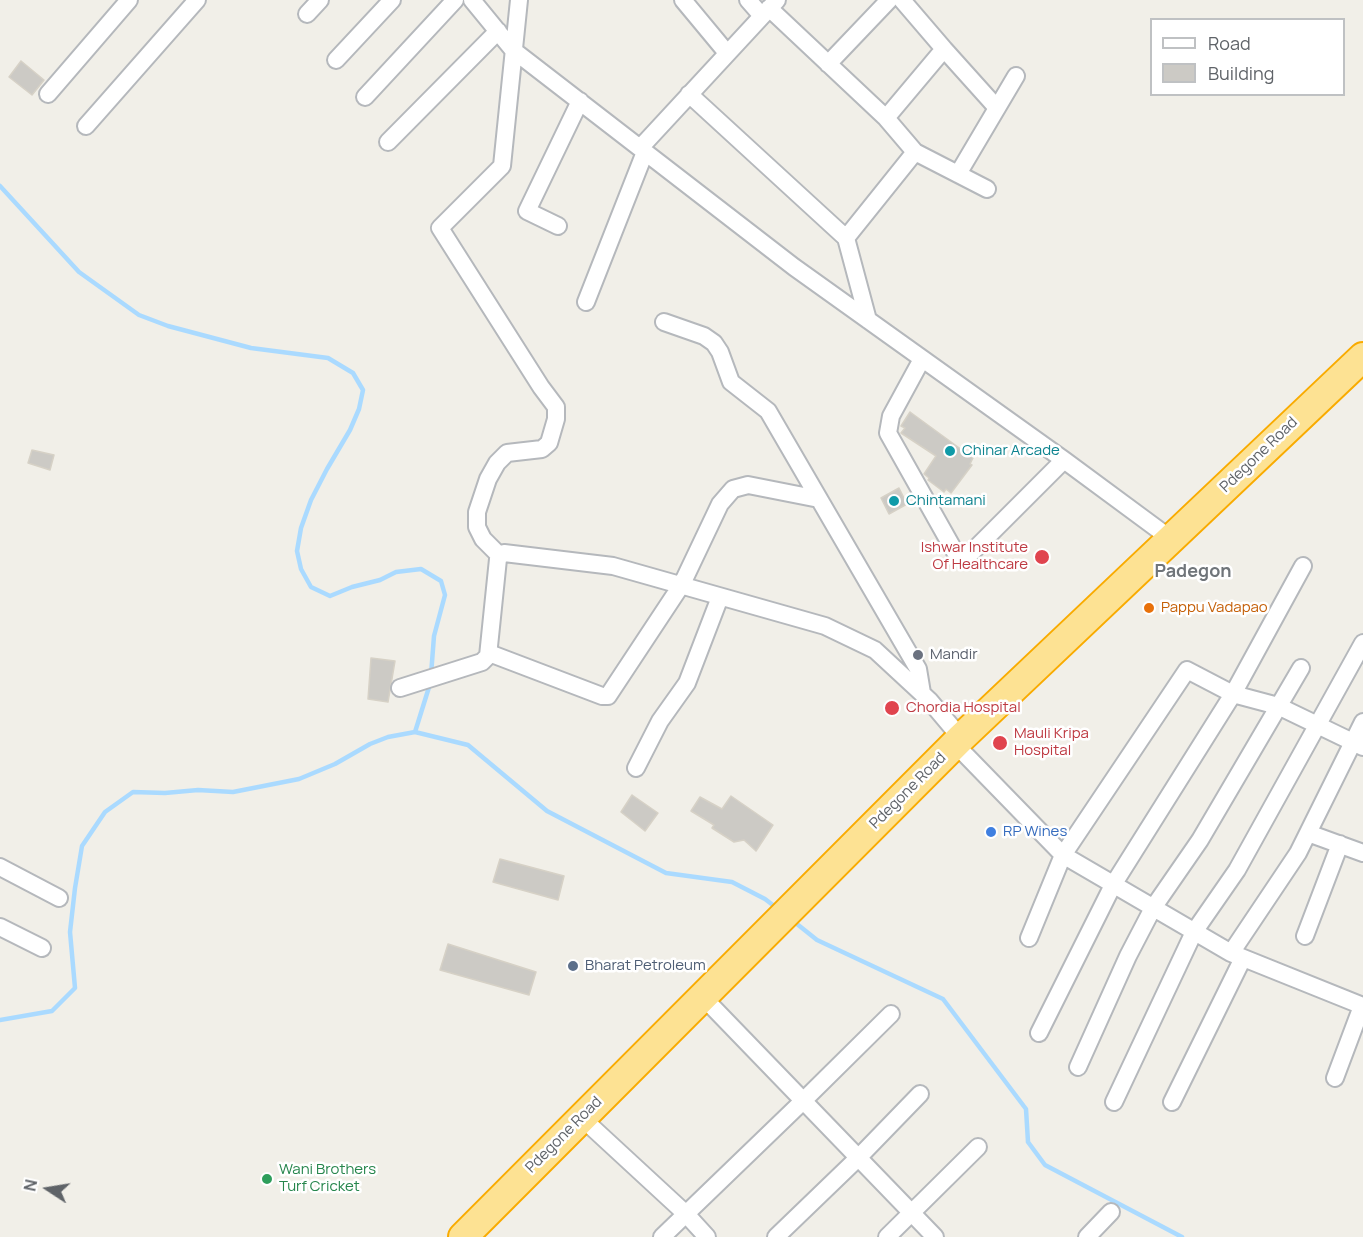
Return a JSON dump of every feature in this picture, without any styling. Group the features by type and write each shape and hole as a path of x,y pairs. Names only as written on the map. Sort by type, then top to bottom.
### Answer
{"highway":[{"name":"Pdegone Road","path":"463,1237 958,741 1363,357"}],"street":[{"path":"48,94 129,0"},
{"path":"86,126 196,0"},
{"path":"307,14 320,0"},
{"path":"336,60 392,0"},
{"path":"365,97 455,0"},
{"path":"472,0 513,50 794,267 1171,539"},
{"path":"500,556 483,540 477,527 477,512 488,478 497,463 507,453 542,449 549,443 556,419 556,407 440,228 502,166 519,0"},
{"path":"683,0 727,53"},
{"path":"748,0 769,8 886,118 915,152 987,189"},
{"path":"828,64 890,0"},
{"path":"902,0 997,108"},
{"path":"586,302 643,150 689,94 769,8"},
{"path":"388,142 498,31"},
{"path":"886,118 944,49"},
{"path":"958,174 1016,76"},
{"path":"689,94 846,238 868,320"},
{"path":"558,226 527,211 580,101"},
{"path":"846,238 915,152"},
{"path":"664,322 704,336 714,343 720,352 731,382 768,411 918,669 922,693"},
{"path":"922,359 891,416 888,433 955,552 966,555 970,553 1064,460"},
{"path":"489,653 602,696 608,696 682,584 720,504 733,489 748,485 819,500"},
{"path":"500,556 504,553 613,566 825,626 874,650 922,693 958,741 1063,855 1237,955 1362,1006 1335,1078"},
{"path":"408,686 482,662 489,653 500,556"},
{"path":"1039,1034 1113,885 1233,694 1303,566"},
{"path":"636,768 660,721 687,683 720,597"},
{"path":"1114,1102 1194,932 1237,870 1363,643"},
{"path":"1078,1067 1128,956 1153,908 1200,840 1301,668"},
{"path":"1029,938 1063,855 1187,670 1233,694 1278,707 1358,745"},
{"path":"1172,1102 1237,955 1298,853 1358,745 1363,722"},
{"path":"1308,833 1363,854"},
{"path":"1305,936 1340,844"},
{"path":"0,867 59,898"},
{"path":"0,927 42,948"},
{"path":"703,997 935,1237"},
{"path":"669,1235 686,1214 891,1014"},
{"path":"776,1237 920,1094"},
{"path":"582,1118 686,1214 707,1237"},
{"path":"887,1237 978,1148"},
{"path":"1087,1237 1112,1212"}],"building":[{"path":"21,61 44,80 32,95 9,77"},
{"name":"Chinar Arcade","path":"910,412 973,458 970,464 972,465 951,493 946,489 944,492 924,474 936,456 901,433 905,428 901,426"},
{"path":"32,450 54,455 50,470 28,463"},
{"name":"Chintamani","path":"899,488 907,504 889,514 881,498"},
{"path":"371,658 395,661 388,702 368,699"},
{"path":"632,795 658,813 645,831 621,812"},
{"path":"731,796 773,825 756,851 744,840 734,842 712,828 714,825 691,811 700,797 722,809"},
{"path":"500,859 564,876 558,900 493,882"},
{"path":"448,944 536,972 529,995 440,970"}],"waterway":[{"path":"0,186 79,272 139,315 168,326 251,348 328,358 353,373 363,390 359,409 350,430 311,500 301,528 297,551 301,569 311,587 330,596 352,587 380,580 396,572 421,569 441,581 445,595 434,636 431,675"},
{"path":"415,732 430,684"},
{"path":"0,1020 52,1011 75,988 70,932 82,846 105,812 133,792 165,793 198,790 233,792 299,779 335,764 370,744 388,737 415,732 468,745 547,811 666,873 732,882 765,899 778,909"},
{"path":"792,920 817,940 943,999 1026,1109 1028,1142 1045,1165 1182,1237"}],"place":[{"name":"Chinar Arcade","path":"950,451"},
{"name":"Chintamani","path":"894,501"},
{"name":"Ishwar Institute Of Healthcare","path":"1042,557"},
{"name":"Pappu Vadapao","path":"1149,608"},
{"name":"Mandir","path":"918,655"},
{"name":"Chordia Hospital","path":"892,708"},
{"name":"Mauli Kripa Hospital","path":"1000,743"},
{"name":"RP Wines","path":"991,832"},
{"name":"Bharat Petroleum","path":"573,966"},
{"name":"Wani Brothers Turf Cricket","path":"267,1179"}],"district":[{"name":"Padegon","path":"1193,572"}]}
